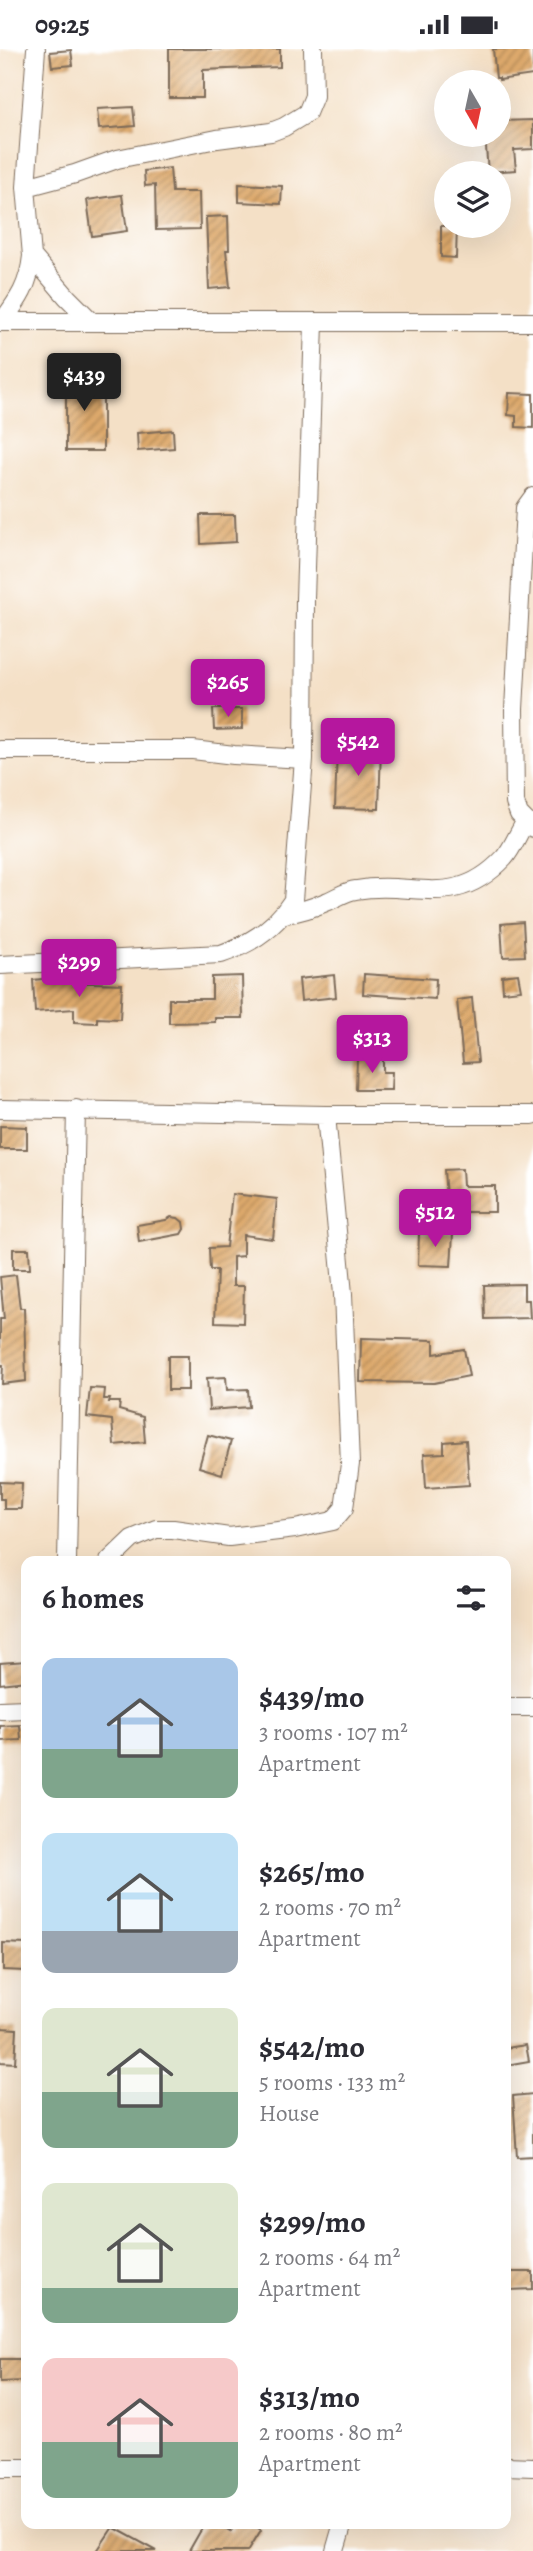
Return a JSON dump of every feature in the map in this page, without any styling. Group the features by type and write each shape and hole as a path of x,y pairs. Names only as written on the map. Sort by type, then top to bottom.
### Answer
{"street":[{"path":"1,322 20,297 30,277 32,256 26,187 36,49"},
{"path":"26,187 117,159 217,139 271,132 284,127 307,113 314,96 313,49"},
{"path":"32,256 91,321"},
{"path":"1,322 533,322"},
{"path":"0,965 221,954 241,948 260,936 285,914 293,901 304,759 305,599 314,323"},
{"path":"285,914 302,911 353,890 392,886 425,891 454,889 483,877 506,856 530,825 519,814 515,803 514,709 525,509 533,497"},
{"path":"0,751 193,750 304,759"},
{"path":"0,1109 326,1115 533,1115"},
{"path":"67,1556 76,1109"},
{"path":"114,1556 131,1539 156,1529 173,1528 229,1537 295,1529 333,1521 344,1508 350,1464 343,1294 326,1115"},
{"path":"511,1707 533,1707"},
{"path":"0,1710 21,1709"},
{"path":"511,2466 533,2467"},
{"path":"0,2468 21,2467"},
{"path":"335,2551 341,2529"}],"building":[{"path":"169,49 280,49 280,67 203,70 203,98 169,98"},
{"path":"493,49 533,49 533,75 511,78 511,70 495,70"},
{"path":"71,50 73,65 52,67 50,52"},
{"path":"133,107 135,126 99,129 97,109"},
{"path":"533,120 533,149 514,150 516,170 511,170 511,161 487,161 486,147 511,147 511,121"},
{"path":"170,168 172,192 199,192 200,229 156,230 155,185 145,186 144,171"},
{"path":"239,184 282,186 281,204 239,202"},
{"path":"122,195 127,231 92,236 87,200"},
{"path":"228,216 229,250 226,250 230,287 209,289 206,217"},
{"path":"441,238 457,238 456,258 441,257"},
{"path":"66,375 103,375 103,451 66,451"},
{"path":"509,393 533,394 533,428 516,427 516,416 508,415"},
{"path":"173,430 174,448 138,451 137,433"},
{"path":"200,515 235,515 236,542 201,544"},
{"path":"213,709 242,709 242,729 214,730"},
{"path":"337,748 381,748 379,809 335,808"},
{"path":"523,922 525,956 503,957 501,924"},
{"path":"364,974 436,979 435,999 363,994"},
{"path":"518,974 521,990 503,992 502,976"},
{"path":"334,975 336,997 301,1001 299,979"},
{"path":"242,976 243,1018 215,1018 215,1022 169,1023 169,999 212,999 212,977"},
{"path":"62,977 62,982 122,984 120,1019 97,1018 97,1023 74,1022 74,1009 35,1012 33,980"},
{"path":"472,998 478,1062 463,1063 457,1000"},
{"path":"357,1058 383,1058 383,1072 392,1072 391,1090 356,1090"},
{"path":"0,1126 27,1127 27,1149 0,1149"},
{"path":"462,1169 463,1186 495,1186 495,1212 447,1212 444,1170"},
{"path":"232,1194 277,1199 273,1239 243,1235 243,1256 233,1257 233,1286 244,1286 243,1323 215,1322 217,1270 210,1270 209,1248 226,1247"},
{"path":"171,1217 183,1222 184,1229 181,1234 139,1242 137,1225"},
{"path":"419,1233 453,1234 451,1266 418,1265"},
{"path":"13,1249 29,1249 30,1269 13,1269"},
{"path":"16,1275 20,1308 24,1308 26,1381 2,1384 0,1319 4,1319 0,1277"},
{"path":"524,1284 524,1300 529,1300 530,1318 485,1319 484,1285"},
{"path":"361,1338 434,1340 434,1354 464,1349 469,1376 434,1383 360,1382"},
{"path":"168,1356 188,1356 188,1390 168,1390"},
{"path":"226,1377 227,1390 248,1389 249,1407 209,1410 207,1378"},
{"path":"90,1388 105,1389 104,1399 120,1402 119,1410 143,1417 145,1442 114,1445 112,1420 87,1417"},
{"path":"208,1435 231,1441 222,1474 199,1467"},
{"path":"466,1440 469,1485 426,1488 424,1454 444,1453 444,1442"},
{"path":"0,1482 22,1483 21,1509 4,1509 4,1499 0,1499"},
{"path":"21,1661 21,1682 0,1684 0,1663"},
{"path":"20,1725 21,1740 0,1741 0,1726"},
{"path":"3,1943 21,1944 21,1971 3,1970"},
{"path":"0,2028 17,2029 15,2063 0,2062"},
{"path":"526,2045 529,2061 511,2064 511,2047"},
{"path":"533,2094 533,2156 517,2157 513,2096"},
{"path":"511,2272 533,2272 533,2289 511,2290"},
{"path":"0,2359 21,2359 21,2381 0,2382"},
{"path":"112,2529 117,2529 157,2551 97,2551"},
{"path":"202,2529 261,2530 248,2551 189,2551"}]}
